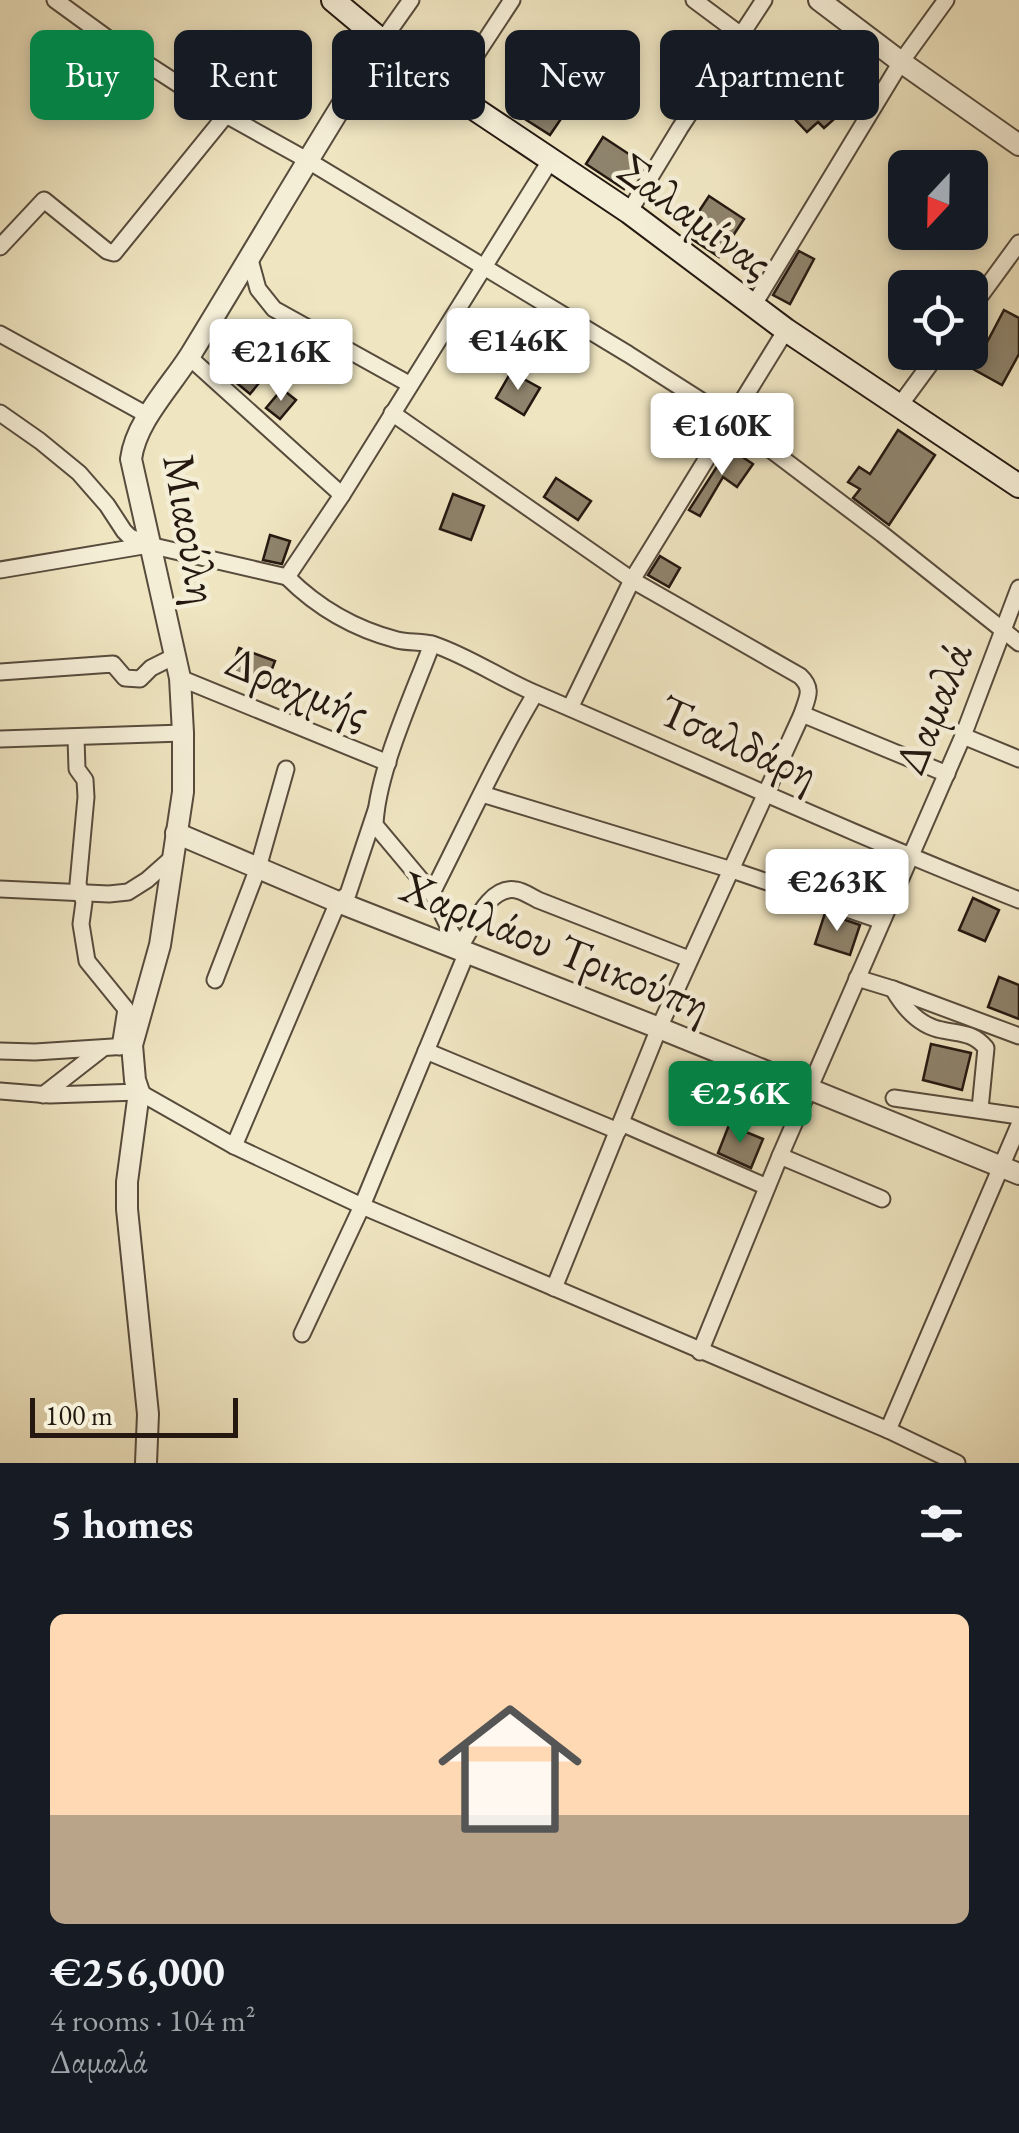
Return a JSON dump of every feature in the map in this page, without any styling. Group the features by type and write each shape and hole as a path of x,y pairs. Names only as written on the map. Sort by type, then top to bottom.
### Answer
{"main road":[{"name":"Σαλαμίνας","path":"333,0 369,30"},
{"name":"Σαλαμίνας","path":"485,116 629,212 786,330 1019,486"}],"street":[{"path":"55,0 174,82"},
{"path":"390,30 411,0"},
{"path":"485,41 512,0"},
{"path":"694,0 733,30"},
{"path":"743,30 764,0"},
{"path":"819,0 1019,146"},
{"path":"753,306 901,62 946,0"},
{"name":"Μιαούλη","path":"146,1463 148,1414 127,1209 139,1092 126,1046 156,966 182,792 183,733 180,678 149,546 133,448 332,119"},
{"path":"0,247 44,200 106,251 114,253 223,120"},
{"path":"233,120 614,346 730,420 1019,643"},
{"path":"629,212 687,120"},
{"path":"0,413 78,472 130,537 149,546 286,577 550,161"},
{"path":"988,285 1019,243"},
{"path":"249,256 258,289 274,310 409,384"},
{"path":"570,708 632,580 786,330"},
{"path":"0,334 150,416"},
{"path":"189,357 342,494"},
{"path":"900,406 926,370"},
{"path":"392,413 632,580 800,676 810,690 659,1028 554,1288"},
{"path":"0,570 149,546"},
{"name":"Τσαλδάρη","path":"286,577 318,604 357,627 395,639 432,644 535,694 764,794 1019,900"},
{"name":"Δαμαλά","path":"700,1352 780,1156 963,736 1019,588"},
{"path":"234,1146 338,902 348,894 388,763 432,644"},
{"path":"0,672 113,664 125,678 140,679 151,668 176,656"},
{"name":"Δραχμής","path":"180,678 388,763"},
{"path":"432,893 499,755 535,694"},
{"path":"802,714 947,774"},
{"path":"0,740 183,733"},
{"path":"963,736 1019,758"},
{"path":"0,1051 126,1046 126,1008 87,961 81,924 84,902 78,884 86,797 85,780 77,769 76,738"},
{"path":"215,980 258,868 286,768"},
{"path":"482,794 732,870 882,921"},
{"path":"376,810 375,825 432,893 452,934 464,948"},
{"name":"Χαριλάου Τρικούπη","path":"176,833 338,902 464,948 1010,1170"},
{"path":"0,889 128,892 173,857"},
{"path":"302,1334 362,1206 464,948 492,898 501,890 516,890 689,959"},
{"path":"857,978 1019,1036"},
{"path":"892,989 916,1018 939,1030 966,1033 986,1048 980,1109"},
{"path":"43,1094 102,1049"},
{"path":"426,1051 767,1187"},
{"path":"0,1091 139,1092 234,1146 362,1206 957,1463"},
{"path":"894,1098 1019,1116"},
{"path":"888,1430 1010,1170 1019,1125"},
{"path":"780,1156 882,1199"}],"building":[{"path":"526,120 560,120 550,135"},
{"path":"796,120 833,120 824,128 818,122 807,132"},
{"path":"603,137 641,162 624,189 586,164"},
{"path":"709,196 744,219 719,257 684,234"},
{"path":"799,251 814,259 790,304 773,295"},
{"path":"1004,310 1019,318 1019,354 1002,385 975,370 988,370 988,340"},
{"path":"249,357 268,372 250,394 232,379"},
{"path":"511,372 540,388 524,415 496,398"},
{"path":"282,389 296,400 280,419 266,408"},
{"path":"898,430 935,455 889,525 853,498 860,489 848,482 859,467 870,474"},
{"path":"729,448 753,464 737,487 723,477 700,516 689,510"},
{"path":"556,478 591,501 578,520 544,497"},
{"path":"453,494 484,506 471,540 440,529"},
{"path":"270,535 290,541 282,564 263,560"},
{"path":"660,556 680,568 669,587 648,575"},
{"path":"239,648 275,661 264,690 229,677"},
{"path":"973,898 999,910 985,941 959,930"},
{"path":"825,913 860,925 850,955 815,944"},
{"path":"999,977 1019,985 1019,1019 988,1007"},
{"path":"931,1044 971,1053 962,1090 923,1080"},
{"path":"729,1125 763,1139 751,1168 718,1153"}]}
